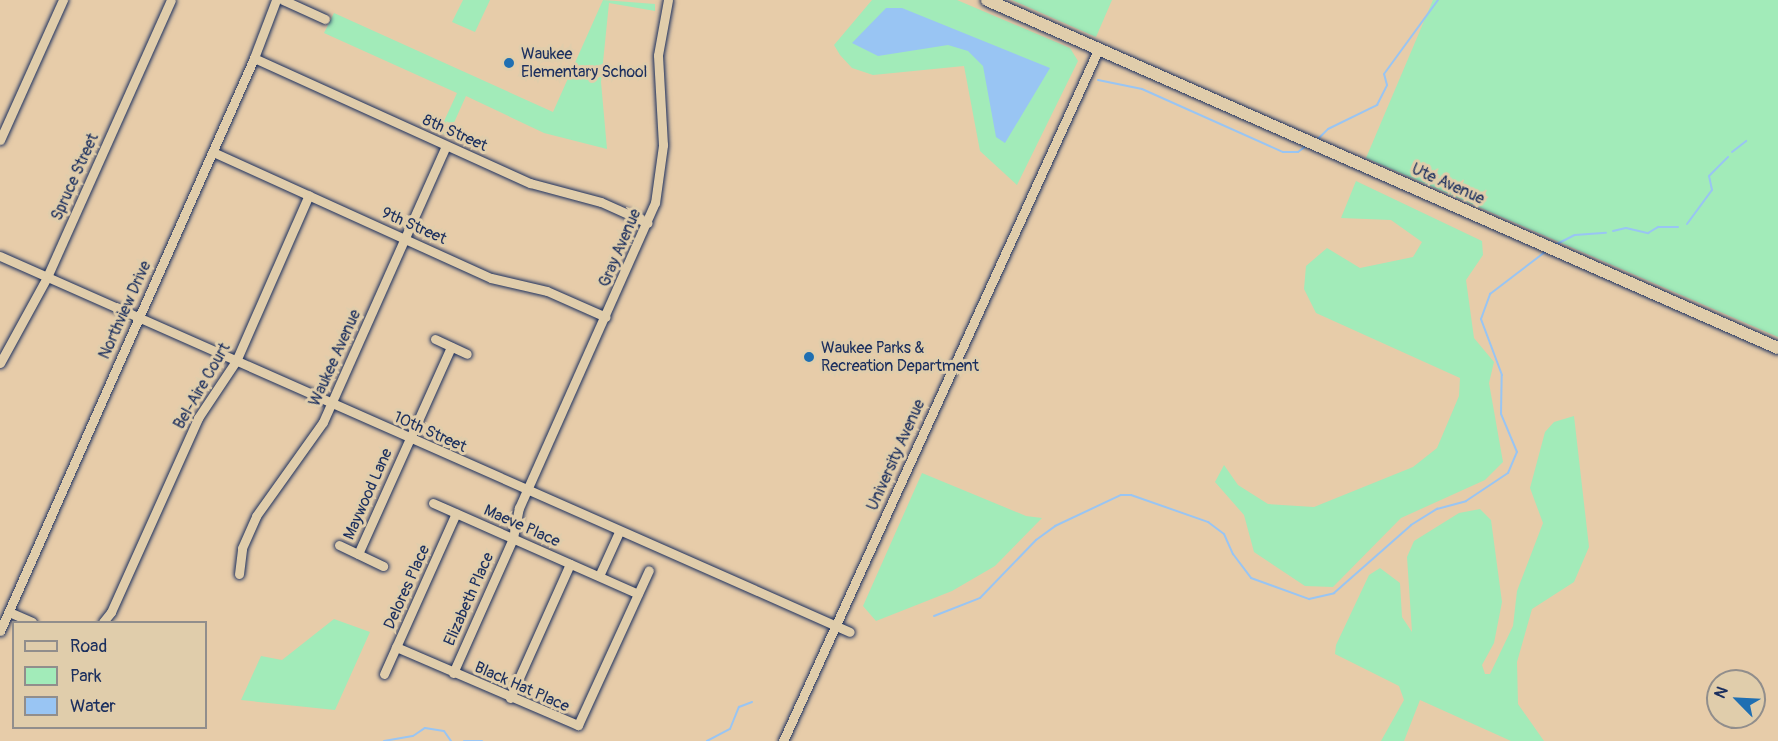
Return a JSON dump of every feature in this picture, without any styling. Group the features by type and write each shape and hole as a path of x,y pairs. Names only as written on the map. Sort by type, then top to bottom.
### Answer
{"main road":[{"name":"Ute Avenue","path":"987,0 1778,348"}],"street":[{"path":"0,140 63,0"},
{"name":"Spruce Street","path":"0,363 20,332 47,277 171,0"},
{"name":"Northview Drive","path":"0,631 213,152 254,58 276,0"},
{"path":"283,0 325,18"},
{"name":"Gray Avenue","path":"528,492 648,223 660,172 658,55 668,0"},
{"name":"University Avenue","path":"783,741 1101,52"},
{"name":"8th Street","path":"254,58 530,183 601,202 648,223"},
{"name":"Waukee Avenue","path":"239,574 242,548 256,516 331,405 446,146"},
{"name":"9th Street","path":"213,152 491,278 547,291 606,317"},
{"name":"Bel-Aire Court","path":"103,621 111,612 198,418 236,361 309,195"},
{"name":"10th Street","path":"0,256 331,405 850,632"},
{"path":"435,339 467,354"},
{"name":"Maywood Lane","path":"358,554 451,348"},
{"name":"Elizabeth Place","path":"453,673 513,538 528,492"},
{"name":"Maeve Place","path":"433,503 638,594"},
{"name":"Delores Place","path":"384,674 456,513"},
{"path":"599,576 619,532"},
{"path":"339,545 383,566"},
{"path":"510,698 570,564"},
{"name":"Black Hat Place","path":"396,647 510,698 578,725 649,570"},
{"path":"9,612 30,621"}],"green space":[{"path":"463,0 490,0 475,32 452,22"},
{"path":"603,0 655,4 655,11 609,3 601,82 607,149 544,133 466,96 448,136 439,132 457,93 324,33 334,13 553,112"},
{"path":"872,0 957,0 1070,48 1078,61 1017,185 980,151 964,66 873,75 852,68 840,55 834,45"},
{"path":"1012,0 1112,0 1096,37"},
{"path":"1433,0 1778,0 1778,337 1366,158"},
{"path":"1356,181 1482,241 1483,255 1466,280 1474,338 1494,362 1489,383 1503,462 1485,480 1401,518 1333,587 1305,586 1254,552 1244,515 1215,482 1224,465 1238,485 1268,504 1314,507 1413,467 1437,448 1459,396 1460,378 1316,313 1304,289 1306,266 1327,248 1360,268 1413,257 1422,242 1391,220 1341,218"},
{"path":"1574,416 1589,547 1574,582 1532,609 1517,662 1518,704 1544,741 1511,741 1420,700 1404,741 1381,741 1404,700 1399,686 1335,654 1336,645 1369,575 1380,568 1400,583 1402,617 1412,632 1407,557 1414,541 1459,513 1480,509 1491,520 1502,602 1494,643 1482,665 1485,674 1490,674 1513,626 1517,591 1543,523 1530,488 1545,432 1554,422"},
{"path":"922,473 1026,516 1042,518 995,566 952,591 876,621 863,606"},
{"path":"334,619 370,632 335,710 241,700 261,656 282,660"}],"water":[{"path":"886,8 902,8 1050,68 1005,143 996,137 983,66 968,51 948,45 878,56 852,43"}],"waterway":[{"path":"1318,139 1328,129 1377,105 1387,85 1384,74 1438,0"},
{"path":"1098,80 1142,89 1283,152 1298,152 1306,146"},
{"path":"1732,152 1746,141"},
{"path":"1687,224 1712,190 1709,176 1728,157"},
{"path":"1613,231 1626,228 1648,233 1658,227 1678,227"},
{"path":"1555,245 1575,235 1606,233"},
{"path":"934,616 980,598 1036,540 1055,526 1121,495 1131,495 1208,522 1224,534 1233,554 1251,578 1309,599 1334,593 1411,525 1437,509 1466,501 1508,473 1517,452 1501,414 1502,375 1481,319 1490,294 1545,252"},
{"path":"707,741 730,729 739,707 752,702"},
{"path":"384,741 413,736 425,728 444,731 451,741"},
{"path":"464,741 482,741"}],"place":[{"name":"Waukee Elementary School","path":"509,63"},
{"name":"Waukee Parks & Recreation Department","path":"809,357"}]}
